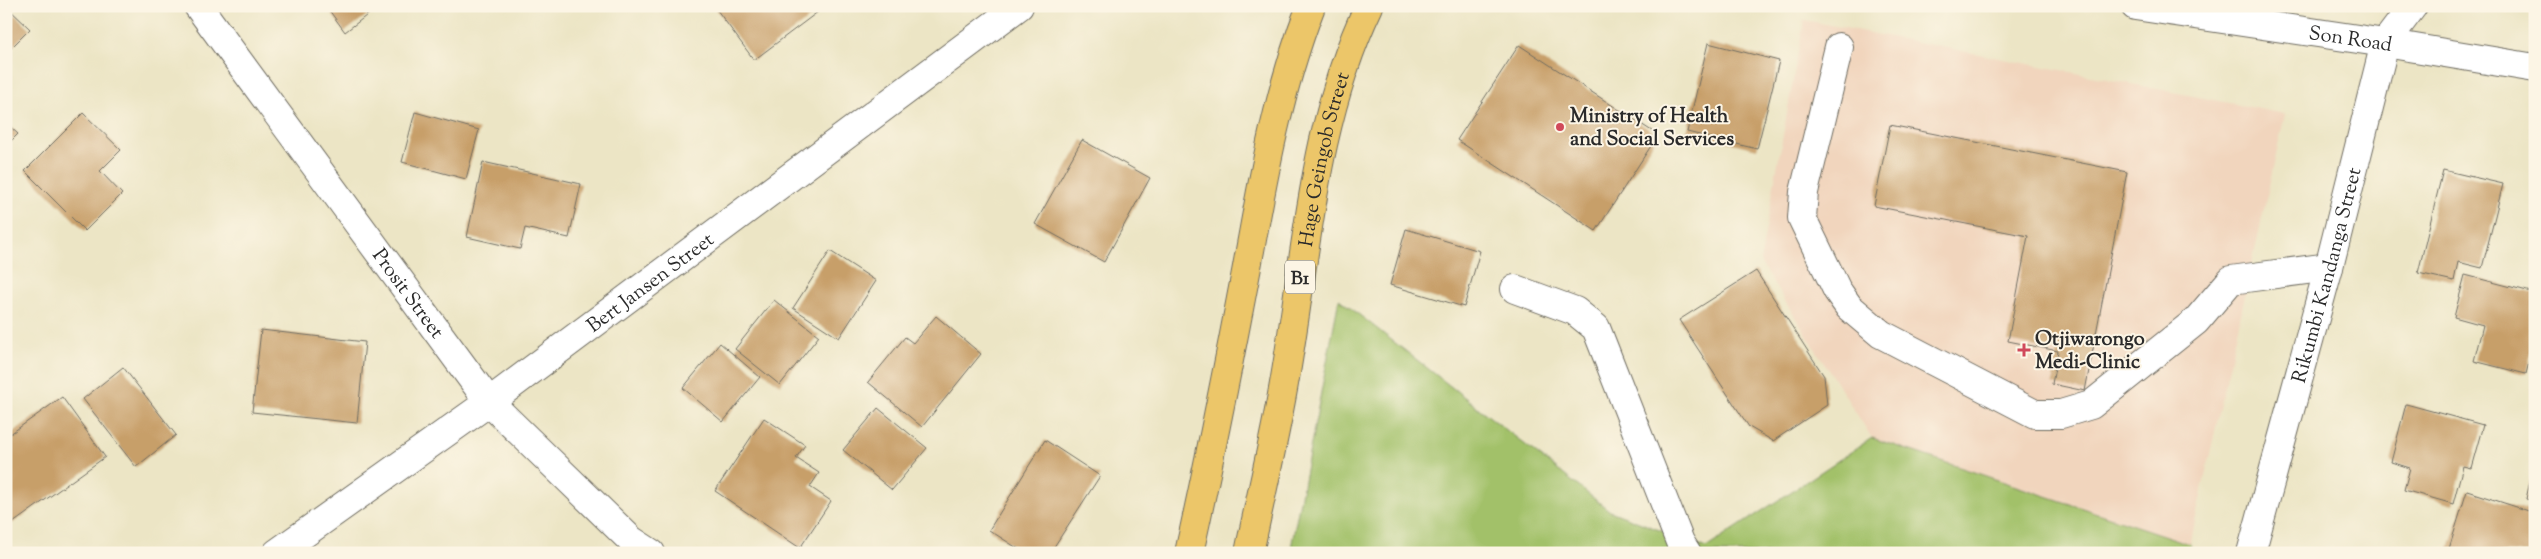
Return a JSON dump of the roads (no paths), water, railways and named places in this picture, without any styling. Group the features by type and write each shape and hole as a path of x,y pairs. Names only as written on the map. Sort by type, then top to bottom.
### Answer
{"highway":[{"path":"1189,553 1212,448 1274,122 1296,44 1311,6"},
{"name":"Hage Geingob Street","path":"1249,553 1285,379 1314,180 1334,95 1369,6"}],"street":[{"name":"Prosit Street","path":"198,6 489,402 631,540 651,553"},
{"name":"Bert Jansen Street","path":"277,553 489,402 1019,6"},
{"name":"Son Road","path":"2135,6 2385,43 2535,68"},
{"name":"Rikumbi Kandanga Street","path":"2251,553 2329,266 2385,43 2413,6"},
{"path":"1839,47 1804,192 1802,218 1837,290 1848,307 1881,334 2035,414 2061,414 2091,405 2196,321 2231,280 2329,266"},
{"path":"1515,289 1575,311 1596,328 1680,542 1687,553"}],"place":[{"name":"Ministry of Health and Social Services","path":"1560,127"},
{"name":"Otjiwarongo Medi-Clinic","path":"2024,350"}]}
